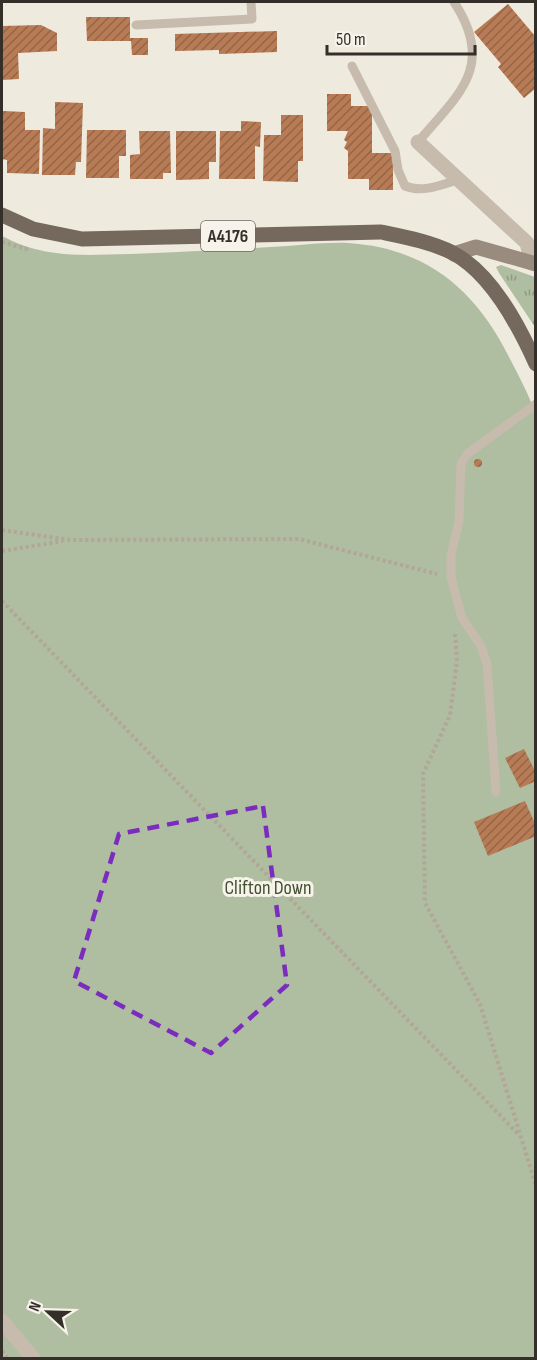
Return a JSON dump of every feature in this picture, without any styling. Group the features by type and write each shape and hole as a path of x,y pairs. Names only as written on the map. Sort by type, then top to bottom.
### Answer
{"main road":[{"name":"A4176","path":"2,215 33,229 82,239 381,232 416,240 454,254 491,285 519,326 536,364"},
{"path":"454,254 476,247 534,264"}],"street":[{"path":"418,142 527,243 534,264"},
{"path":"2,1321 33,1359"}],"lane":[{"path":"136,25 252,19 251,2"},
{"path":"418,142 459,94 468,81 473,65 470,36 463,16 454,2"},
{"path":"352,66 396,151 398,170 405,186 413,189 434,187 457,180"},
{"path":"496,792 487,664 481,646 462,618 451,577 451,555 459,521 461,464 467,454 536,404"}],"path":[{"path":"2,530 70,540 299,539 451,577"},
{"path":"2,551 70,540"},
{"path":"2,601 519,1136"},
{"path":"455,625 458,661 450,715 423,774 424,903 480,1004 536,1186"},
{"path":"2,1352 7,1359"}],"highlighted area":[{"path":"263,806 287,985 211,1053 74,981 119,834"}],"green space":[{"name":"Clifton Down","path":"2,236 34,249 80,255 339,243 376,247 401,253 445,276 464,292 496,333 524,386 536,415 535,1358 2,1358"},
{"path":"501,265 535,277 535,327 499,273 496,267"}],"building":[{"path":"508,4 535,36 536,88 524,98 498,67 501,64 474,32"},
{"path":"86,17 130,17 130,38 148,38 148,55 132,55 131,41 87,41"},
{"path":"41,25 57,33 57,51 18,53 19,79 2,80 2,26"},
{"path":"277,31 277,52 219,54 219,50 175,51 175,34"},
{"path":"327,94 351,94 351,106 372,106 372,153 393,153 393,190 369,190 369,179 348,179 348,151 344,148 347,142 344,140 348,131 327,131"},
{"path":"55,102 83,103 81,162 76,162 75,175 42,175 43,128 55,129"},
{"path":"3,111 25,112 25,130 40,130 39,174 7,173 7,160 2,159"},
{"path":"281,115 303,115 303,161 298,161 298,182 263,181 264,135 281,135"},
{"path":"241,121 261,122 260,147 255,146 255,179 219,179 220,131 241,131"},
{"path":"87,130 126,130 126,156 119,156 119,178 86,178"},
{"path":"139,131 170,131 171,173 163,173 163,179 130,179 130,155 140,154"},
{"path":"176,131 216,131 216,162 209,162 209,179 176,180"},
{"path":"478,459 482,463 478,467 474,463"},
{"path":"524,749 536,773 536,781 520,788 505,758"},
{"path":"525,801 536,826 536,836 488,856 474,822"}]}
